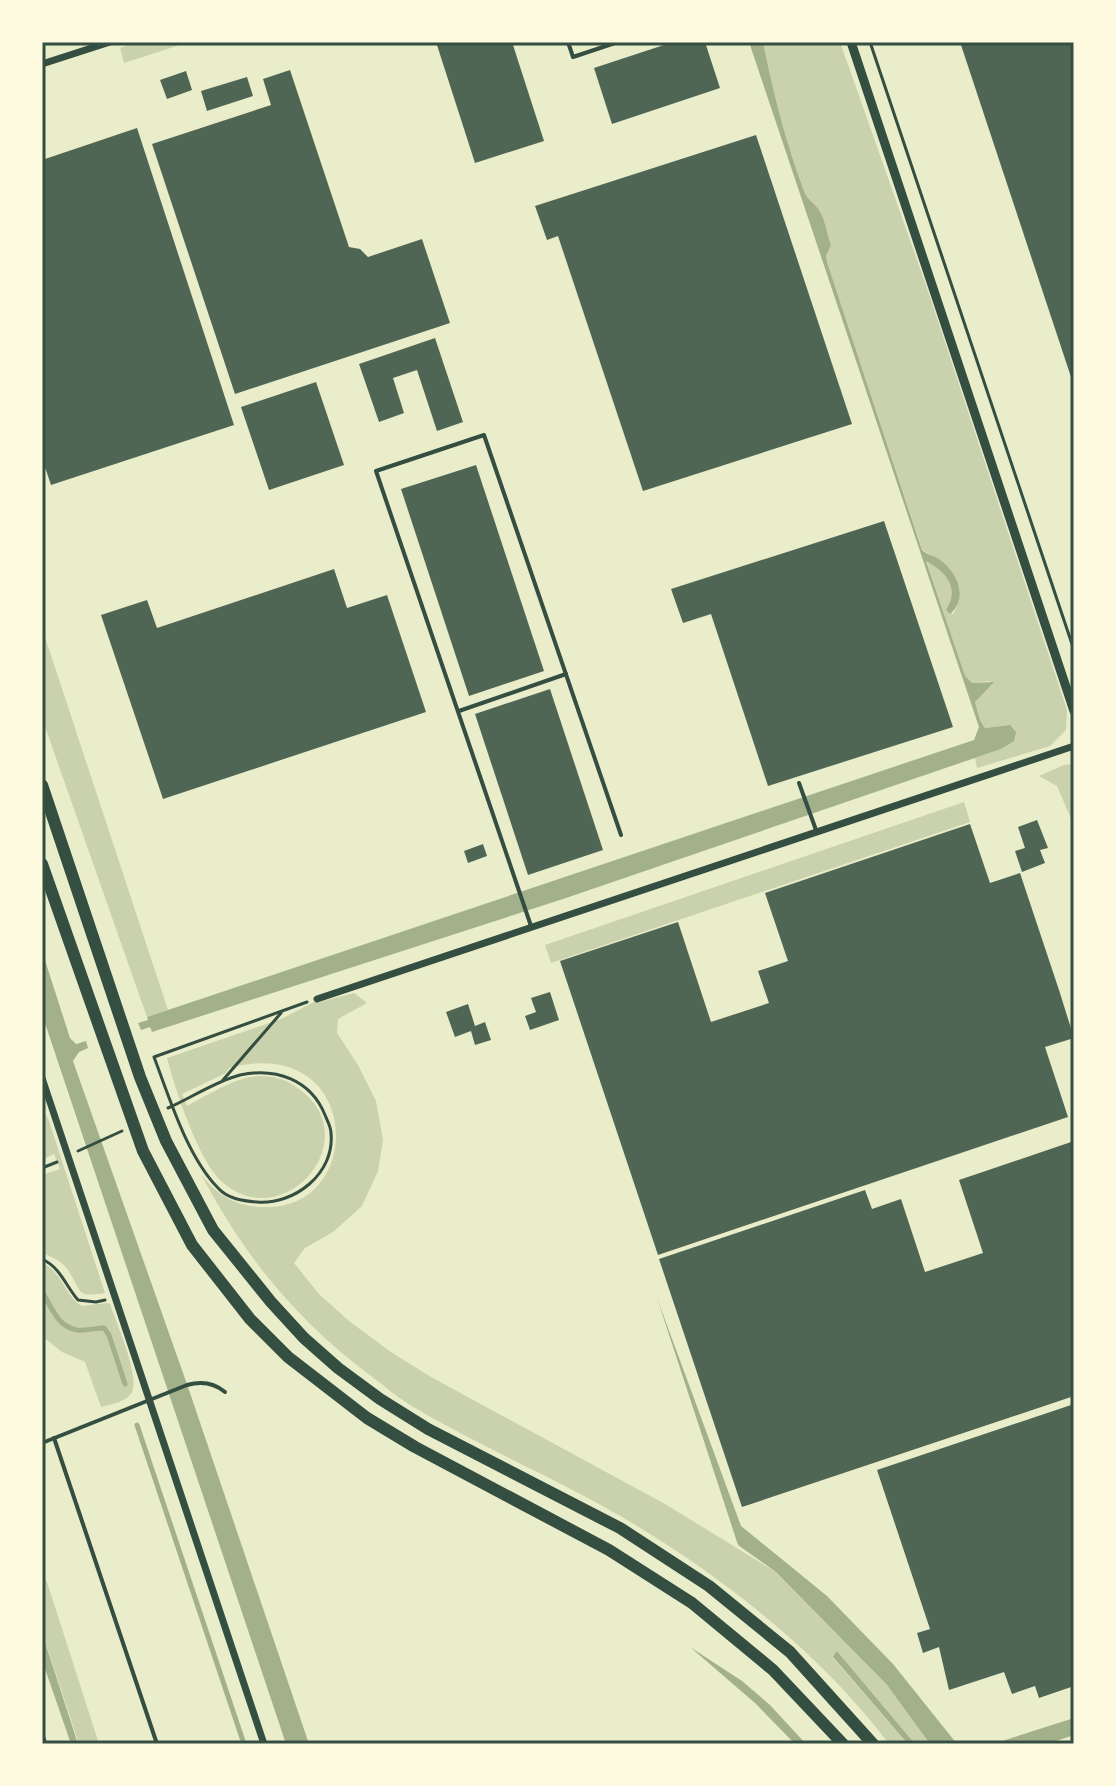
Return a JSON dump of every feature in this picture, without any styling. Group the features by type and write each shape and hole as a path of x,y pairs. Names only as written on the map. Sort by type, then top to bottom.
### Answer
{"highway":[{"path":"42,785 140,1077 166,1141 213,1230 271,1302 304,1338 380,1399 428,1429 620,1528 709,1586 790,1652 873,1744"},
{"path":"42,864 143,1151 192,1245 250,1319 288,1357 367,1418 415,1447 609,1550 692,1603 773,1670 843,1744"}],"street":[{"path":"42,64 110,42"},
{"path":"851,42 1074,711"},
{"path":"317,999 814,826 1074,746"},
{"path":"42,1078 264,1744"}],"lane":[{"path":"568,42 573,57 618,42"},
{"path":"531,923 376,471 484,435 621,835"},
{"path":"458,711 566,674"},
{"path":"800,786 814,826"},
{"path":"42,1443 187,1385 205,1382 225,1392"},
{"path":"54,1438 157,1744"}],"path":[{"path":"870,42 1074,650"},
{"path":"195,1096 238,1076 275,1073 295,1080 321,1104 332,1132 328,1156 316,1177 300,1192 284,1201 272,1203 244,1201 219,1190 200,1166 154,1057 317,999"},
{"path":"221,1083 282,1011"},
{"path":"42,1259 62,1275 78,1300 96,1302 113,1295"},
{"path":"42,1732 46,1744"}],"shaded area":[{"path":"136,42 189,42 124,63 120,48"},
{"path":"749,42 763,42 797,173 805,194 819,210 824,222 831,245 827,262 922,550 945,564 958,585 959,600 950,614 946,610 952,595 949,581 926,561 965,676 972,683 994,682 975,702 980,720 985,728 1010,725 1016,732 1014,741 1001,749 566,898 152,1032 150,1027 141,1030 138,1023 148,1020 147,1017 974,740 979,727"},
{"path":"763,42 840,42 928,291 1067,710 1066,730 1050,746 977,768 975,758 1001,749 1010,725 985,728 980,720 975,702 991,681 972,683 965,677 926,560 949,581 952,594 946,610 953,614 959,599 958,584 946,565 922,549 827,262 831,245 824,222 819,210 805,194 791,154"},
{"path":"42,628 168,1010 147,1017 42,718"},
{"path":"1074,764 1074,826 1057,786 1039,776"},
{"path":"964,802 970,822 551,963 545,945"},
{"path":"42,951 70,1038 76,1044 86,1041 88,1048 79,1052 73,1061 309,1744 286,1744 42,1014"},
{"path":"354,993 367,1003 338,1019 337,1033 376,1101 383,1140 378,1171 362,1206 333,1232 305,1248 294,1263 319,1294 391,1352 431,1377 665,1504 776,1572 887,1685 930,1744 915,1744 838,1652 833,1658 908,1744 889,1744 834,1680 772,1622 669,1546 607,1508 403,1401 319,1332 254,1259 201,1174 221,1194 245,1205 264,1207 298,1201 321,1182 334,1155 335,1126 326,1097 305,1075 273,1064 229,1068 226,1073 182,1094 187,1106 242,1079 272,1077 299,1089 318,1110 325,1133 321,1155 309,1175 291,1190 268,1198 244,1195 220,1180 204,1156 181,1105 167,1058 281,1019 318,1000"},
{"path":"42,1110 48,1118 105,1293 85,1294 79,1290 65,1266 42,1253 42,1175 60,1169 54,1154 42,1160"},
{"path":"42,1262 82,1306 110,1304 133,1378 133,1388 124,1400 101,1407 85,1362 62,1352 42,1336"},
{"path":"657,1298 741,1526 827,1596 893,1664 957,1744 930,1744 887,1685 776,1572 738,1545"},
{"path":"42,1574 99,1744 79,1744 42,1632"},
{"path":"42,1633 78,1744 71,1744 42,1660"},
{"path":"690,1647 742,1681 770,1705 806,1744 795,1744 755,1703"},
{"path":"837,1651 915,1744 908,1744 833,1657"},
{"path":"1074,1718 1074,1735 1047,1744 993,1744"}],"building":[{"path":"436,42 512,42 544,141 475,163"},
{"path":"673,42 705,42 720,88 612,124 594,68"},
{"path":"960,42 1074,42 1074,383 1073,383"},
{"path":"290,70 349,247 360,249 368,257 422,239 450,323 235,394 152,144 271,105 263,79"},
{"path":"186,71 192,90 167,99 160,80"},
{"path":"247,77 253,96 207,111 201,91"},
{"path":"137,128 234,425 51,485 42,458 42,160"},
{"path":"756,135 852,424 643,491 558,236 547,240 535,206"},
{"path":"435,338 463,422 437,431 417,370 393,378 404,413 379,422 359,364"},
{"path":"316,382 344,465 269,490 241,407"},
{"path":"476,465 544,671 469,696 401,489"},
{"path":"884,521 953,727 768,786 711,614 683,623 671,589"},
{"path":"334,569 347,608 387,595 426,712 163,799 101,615 147,600 157,628"},
{"path":"550,689 603,850 528,875 475,714"},
{"path":"1037,820 1048,848 1040,850 1045,863 1022,872 1015,851 1025,848 1018,827"},
{"path":"970,824 990,883 1020,873 1074,1038 1045,1047 1068,1117 658,1255 560,961 678,922 711,1022 769,1003 758,971 788,961 765,893"},
{"path":"483,844 487,856 468,863 464,851"},
{"path":"550,992 559,1020 530,1030 525,1016 536,1012 531,998"},
{"path":"468,1004 475,1026 485,1022 491,1040 475,1045 471,1031 455,1037 446,1012"},
{"path":"1074,1141 1074,1396 742,1507 659,1259 865,1190 872,1209 901,1199 925,1272 983,1253 959,1180"},
{"path":"1074,1404 1074,1686 1039,1698 1035,1686 1012,1694 1004,1672 949,1690 939,1647 923,1653 917,1633 930,1629 877,1470"}],"waterway":[{"path":"42,1292 55,1315 70,1328 104,1328 125,1384"},
{"path":"137,1425 244,1744"}]}
